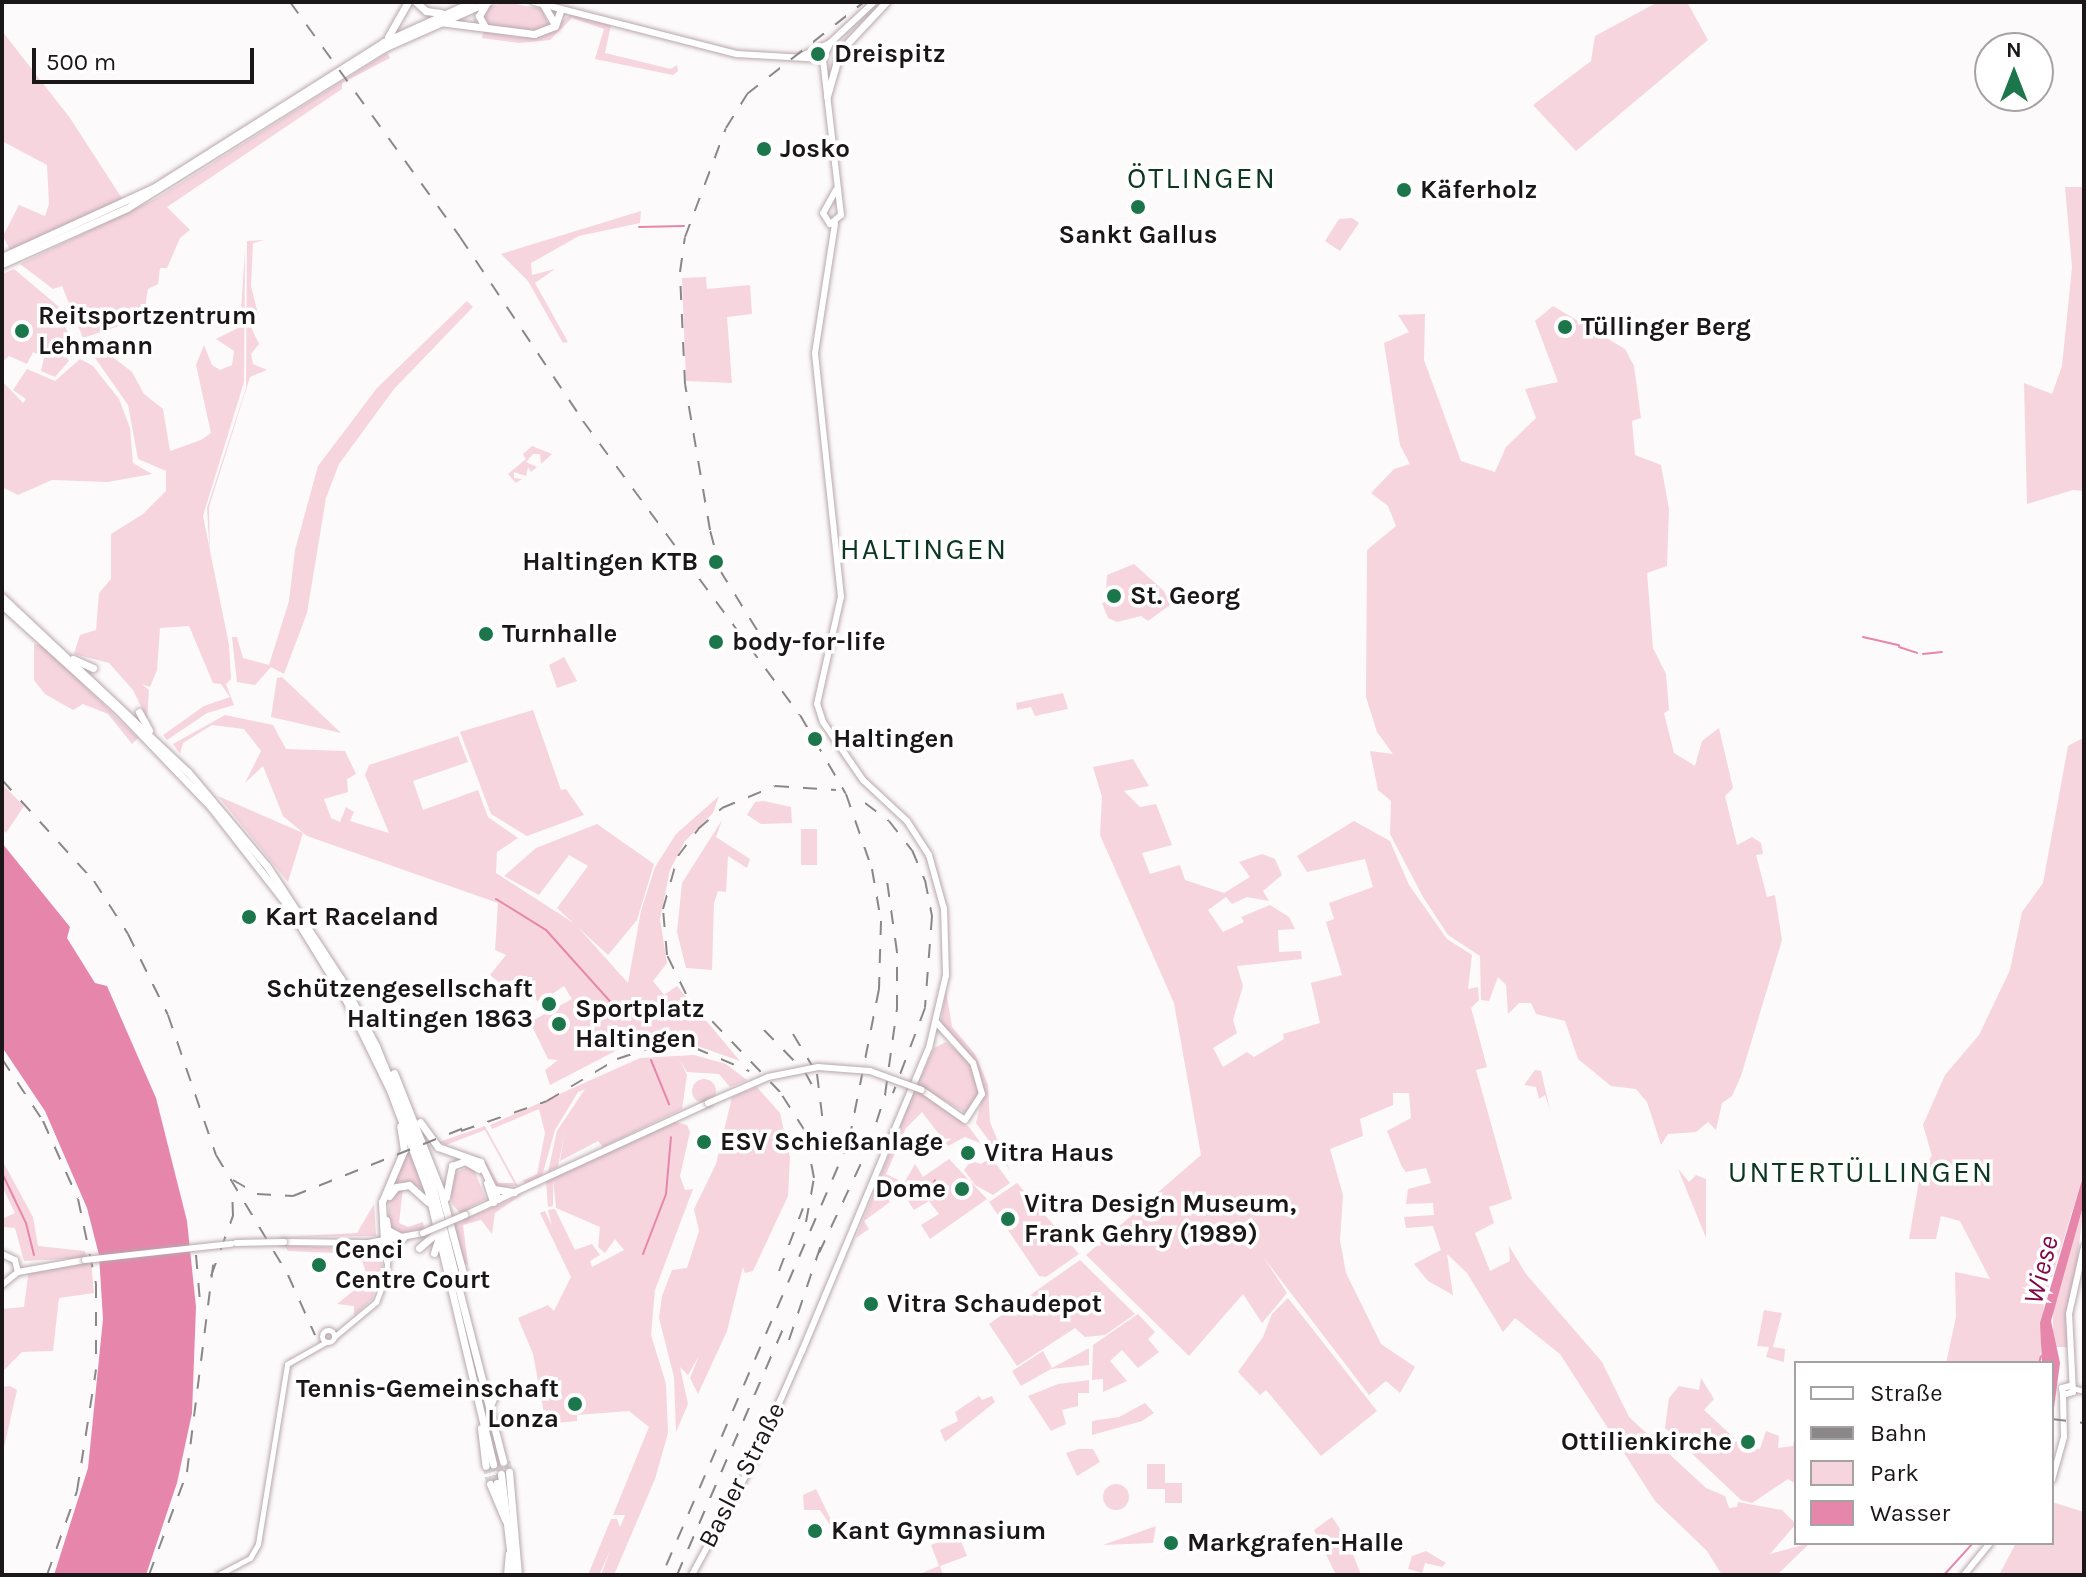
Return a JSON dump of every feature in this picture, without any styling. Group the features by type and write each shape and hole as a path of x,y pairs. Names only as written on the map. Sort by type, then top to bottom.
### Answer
{"highway":[{"path":"384,42 408,2"},
{"path":"416,2 426,11 443,13"},
{"path":"3,262 153,188 384,42 472,2"},
{"path":"15,255 162,189 364,60 434,22 488,2"},
{"path":"485,28 479,16 488,2"},
{"path":"827,96 840,51 886,2"},
{"path":"543,4 554,23"},
{"path":"554,23 561,9"},
{"path":"434,22 521,35 554,23 570,11"},
{"path":"2,597 152,735 228,817 282,886 432,1143 480,1162 494,1189 496,1201"},
{"path":"2,605 151,742 242,844 330,972 394,1100 436,1218 498,1463 493,1425 485,1407 484,1384 448,1215 404,1095"},
{"path":"69,658 93,668"},
{"path":"139,712 152,735"},
{"path":"376,1046 434,1187 484,1384"},
{"path":"391,1244 382,1202 404,1150 394,1100"},
{"path":"448,1215 446,1177 459,1162 479,1169 496,1201"},
{"path":"391,1244 386,1205 398,1186 419,1189 436,1218 434,1235 419,1248"},
{"path":"494,1189 515,1192"},
{"path":"388,1230 391,1244"},
{"path":"434,1253 440,1231"},
{"path":"485,1407 496,1391"},
{"path":"505,1473 513,1575"},
{"path":"494,1483 505,1520 513,1575"}],"main road":[{"path":"534,2 737,54 800,57 818,55 874,2"},
{"path":"818,55 827,96 841,218 831,224 822,215 836,190"},
{"path":"828,207 838,208"},
{"name":"Basler Straße","path":"692,1575 755,1458 929,1048 937,1023 947,957 944,909 929,855 907,821 863,780 817,707 841,599 815,362 831,224"},
{"path":"2,1285 12,1282 18,1272 31,1266 231,1244 391,1244 465,1215 768,1077 818,1067 870,1071 922,1090 965,1120 978,1105 981,1083 973,1063 946,1038 937,1023"},
{"path":"934,1033 946,1038"},
{"path":"929,1048 946,1038"},
{"path":"368,1243 391,1244"},
{"path":"218,1575 244,1563 258,1544 285,1368 376,1302 391,1244"},
{"path":"2054,1473 2061,1448 2068,1391 2070,1305 2084,1247"},
{"path":"2,1254 17,1263 31,1266"},
{"path":"17,1263 18,1272"},
{"path":"324,1339 333,1334"},
{"path":"2068,1391 2083,1391"},
{"path":"1964,1575 1988,1545"}],"green space":[{"path":"506,2 542,9 549,26 536,32 486,27 480,14 487,7"},
{"path":"1658,2 1687,2 1708,40 1576,151 1533,105 1591,61 1595,36"},
{"path":"571,14 611,25 605,53 671,69 677,65 678,71 673,75 595,59 604,29 572,18 550,40 519,43 482,38 484,30 516,37 545,34"},
{"path":"2,31 70,118 123,200 10,250 3,236 19,205 45,216 49,204 47,165 2,141"},
{"path":"387,53 390,58 342,83 342,89 167,207 190,230 180,238 167,268 160,268 158,284 148,289 144,313 138,311 140,325 131,322 83,338 62,286 53,289 20,264 157,198"},
{"path":"2065,187 2084,187 2084,491 2073,490 2027,504 2024,383 2052,394 2062,366 2072,267"},
{"path":"641,211 640,223 579,236 531,263 532,275 555,269 535,283 568,342 563,343 528,281 501,254"},
{"path":"1352,218 1359,223 1340,251 1325,241 1339,219"},
{"path":"264,240 253,243 251,286 258,314 251,327 259,344 251,354 253,364 267,370 250,377 209,507 210,558 207,508 246,388 247,241"},
{"path":"245,250 244,382 203,516 229,645 231,679 226,684 234,705 207,713 167,740 163,735 204,706 230,697 221,684 213,683 189,626 160,628 157,670 150,687 142,684 149,690 147,719 133,690 109,663 74,654 80,635 96,630 99,593 111,579 111,534 143,514 166,491 166,471 138,459 128,405 93,355 105,351 132,372 144,394 163,409 170,451 201,440 211,433 196,365 204,345 212,365 220,370 232,365 234,351 216,339 240,327"},
{"name":"Reitsportzentrum Lehmann","path":"14,269 58,306 71,342 60,348 69,361 55,377 41,371 44,358 33,352 27,364 9,356 2,362 2,274"},
{"path":"706,277 707,289 750,285 752,314 727,317 732,383 686,381 682,278"},
{"path":"467,301 473,307 394,389 339,464 326,498 307,613 284,674 271,667 255,685 237,682 232,637 237,637 243,658 269,665 289,601 295,550 318,466 377,388"},
{"path":"1553,306 1625,349 1634,366 1641,418 1632,421 1635,455 1661,465 1669,509 1667,566 1647,573 1653,648 1666,674 1669,710 1664,713 1674,753 1695,766 1702,741 1719,728 1733,788 1725,796 1737,845 1752,837 1761,843 1763,854 1756,855 1767,897 1775,895 1782,940 1741,1076 1732,1096 1722,1103 1716,1130 1708,1122 1696,1132 1668,1134 1661,1145 1647,1102 1636,1089 1611,1086 1578,1059 1565,1021 1536,1014 1531,1003 1519,1003 1508,1014 1506,985 1498,977 1489,1001 1481,1000 1480,956 1448,935 1423,897 1390,834 1391,801 1378,790 1370,751 1393,754 1377,732 1366,697 1367,550 1396,526 1388,506 1371,493 1394,469 1410,464 1400,445 1384,343 1409,332 1398,315 1425,314 1424,360 1461,461 1495,472 1506,447 1536,418 1525,389 1558,382 1535,321"},
{"path":"80,359 93,366 119,399 130,428 133,463 152,474 108,482 52,480 18,495 2,487 2,381 23,403 26,399 13,390 27,369 55,381"},
{"path":"532,446 552,454 541,464 540,454 533,454 526,462 537,467 531,472 528,467 526,476 514,472 514,478 522,479 516,483 508,474 526,459 523,454"},
{"path":"1134,564 1164,591 1170,605 1148,621 1141,616 1117,622 1108,618 1102,603 1122,596 1117,588 1106,592 1107,575"},
{"path":"34,644 44,646 138,738 132,744 108,714 83,704 73,710 45,694 34,680"},
{"path":"564,657 577,681 557,688 549,665"},
{"path":"282,677 341,733 271,717 277,678"},
{"path":"1063,693 1068,709 1035,716 1031,707 1017,710 1016,703"},
{"path":"533,710 561,790 566,789 584,815 527,836 491,814 460,732"},
{"path":"225,715 273,725 286,749 345,751 356,774 347,779 348,792 324,799 331,818 340,822 346,807 354,812 350,821 389,833 365,775 369,765 458,736 468,762 413,781 423,810 478,790 488,817 518,838 497,852 496,873 575,924 628,983 641,911 655,867 676,834 719,796 713,813 685,841 670,870 660,919 667,963 653,981 664,995 677,986 740,1061 683,1041 627,1045 550,1085 545,1070 558,1060 548,1059 530,1022 572,999 564,986 539,1003 529,992 522,1001 490,975 506,955 495,950 498,903 307,836 283,816 263,766 245,783 261,751 244,729 212,725 183,743 180,754 173,744"},
{"path":"2083,738 2084,1173 2044,1303 2040,1361 1946,1361 1956,1317 1955,1272 1990,1279 1960,1221 1941,1216 1936,1239 1909,1239 1921,1169 1932,1156 1923,1125 1945,1075 1979,1035 2010,970 2022,912 2043,883 2068,746"},
{"path":"1133,759 1149,786 1124,791 1140,807 1156,804 1172,845 1142,853 1150,874 1180,865 1185,880 1224,893 1250,877 1239,862 1262,854 1275,859 1282,875 1263,891 1269,901 1247,897 1232,904 1226,897 1208,910 1223,932 1244,922 1241,917 1270,905 1289,917 1295,929 1278,930 1279,952 1301,951 1302,959 1237,966 1243,986 1233,1020 1237,1033 1213,1048 1223,1067 1247,1052 1254,1057 1284,1039 1283,1034 1320,1023 1311,983 1342,975 1326,922 1334,919 1329,903 1373,887 1365,859 1307,872 1297,856 1354,821 1390,841 1409,885 1447,939 1472,955 1468,989 1478,987 1479,1000 1471,1008 1487,1067 1476,1070 1512,1199 1489,1207 1494,1223 1475,1233 1490,1271 1510,1261 1509,1246 1526,1274 1602,1362 1629,1417 1706,1488 1725,1496 1729,1508 1737,1507 1738,1502 1782,1510 1794,1522 1794,1526 1770,1554 1808,1545 1777,1575 1722,1575 1707,1551 1655,1501 1560,1354 1515,1318 1503,1332 1467,1273 1447,1254 1453,1295 1428,1281 1414,1264 1441,1250 1433,1226 1406,1228 1404,1217 1434,1215 1433,1203 1406,1204 1408,1189 1431,1183 1426,1168 1406,1172 1387,1131 1411,1118 1409,1093 1393,1093 1393,1105 1360,1119 1363,1136 1330,1149 1343,1195 1340,1240 1346,1273 1381,1344 1415,1367 1400,1393 1386,1381 1369,1395 1264,1258 1287,1293 1262,1323 1243,1294 1189,1356 1086,1255 1201,1155 1174,1003 1100,835 1102,797 1093,767"},
{"path":"2,784 24,806 6,833 2,829"},
{"path":"218,796 303,833 288,882"},
{"path":"755,802 791,807 792,823 761,824 747,815"},
{"path":"722,820 716,837 750,859 747,868 728,856 726,892 718,891 714,903 712,970 686,968 677,932 682,883"},
{"path":"597,824 654,864 637,920 608,955 557,908 588,866 569,855 539,895 504,876 536,848"},
{"path":"801,829 817,829 817,865 801,865"},
{"path":"946,991 952,1027 975,1054 988,1085 990,1122 1010,1170 976,1123 984,1090 978,1068 940,1027"},
{"path":"946,1042 971,1062 980,1085 979,1099 966,1113 917,1085 934,1048"},
{"path":"694,1055 726,1064 747,1080 730,1087 719,1074 687,1072 680,1060 687,1075 682,1109 603,1147 598,1141 560,1161 565,1131 558,1167 548,1172 557,1131 585,1089 578,1092 555,1130 542,1176 527,1183 522,1181 537,1174 545,1133 539,1109 492,1129 490,1125 640,1058"},
{"path":"1535,1070 1541,1071 1550,1110 1545,1095 1539,1099 1536,1087 1524,1085"},
{"path":"704,1079 715,1086 716,1091 709,1102 704,1103 693,1096 692,1091 699,1080"},
{"path":"757,1087 780,1113 790,1157 788,1196 753,1271 745,1273 743,1267 727,1331 698,1394 690,1378 699,1356 688,1375 680,1367 688,1404 676,1432 674,1377 659,1318 662,1296 672,1270 687,1268 699,1231 694,1209 716,1164 732,1097"},
{"path":"915,1089 969,1127 1010,1183 993,1195 975,1185 964,1170 971,1161 981,1164 990,1158 980,1143 965,1137 948,1146 922,1112 906,1128 886,1174 904,1183 915,1164 923,1177 949,1159 987,1199 930,1239 921,1225 939,1214 929,1201 914,1210 899,1187 887,1185 884,1191 890,1202 864,1221 869,1229 856,1238"},
{"path":"675,1122 687,1125 690,1132 680,1176 685,1190 693,1189 655,1290 651,1335 666,1384 668,1433 655,1479 614,1575 601,1575 610,1551 599,1575 588,1575 611,1519 617,1519 620,1527 625,1515 613,1515 649,1427 629,1411 577,1415 577,1421 546,1424 533,1354 518,1318 548,1305 554,1311 571,1277 540,1213 545,1211 552,1226 548,1210 555,1209 575,1250 592,1244 600,1255 590,1261 592,1267 624,1250 615,1239 605,1253 598,1247 600,1227 556,1208 553,1179 553,1206 548,1207 546,1180"},
{"path":"485,1126 518,1186 497,1187 486,1165 471,1153 486,1162 498,1183 514,1183 485,1130 446,1145 439,1142"},
{"path":"406,1140 425,1191 412,1183 395,1186 383,1204 400,1171"},
{"path":"2,1160 33,1217 38,1246 85,1251 86,1258 24,1261 15,1228 2,1227 2,1219 15,1213 2,1186"},
{"path":"472,1165 486,1199 460,1213 452,1204 449,1176"},
{"path":"1678,1169 1689,1182 1696,1175 1706,1179 1706,1238"},
{"path":"1017,1183 1079,1254 1046,1277 1039,1276 989,1202"},
{"path":"403,1187 399,1223 408,1227 423,1222 424,1228 401,1234 390,1227 388,1218 390,1199"},
{"path":"523,1194 495,1213 492,1234 481,1220 463,1225 468,1265 464,1263 454,1224"},
{"path":"2084,1203 2067,1347 2053,1347 2053,1310"},
{"path":"374,1204 376,1236 281,1237 357,1233"},
{"path":"284,1245 378,1250 383,1269 372,1299 354,1316 354,1306 337,1304 368,1279 360,1254 288,1251"},
{"path":"1080,1260 1135,1314 1105,1335 1085,1337 1075,1328 1017,1366 989,1324"},
{"path":"91,1262 94,1293 59,1298 53,1351 22,1352 2,1372 2,1309 24,1307 29,1269"},
{"path":"1288,1298 1377,1411 1321,1456 1266,1390 1260,1395 1238,1372 1263,1337 1272,1314"},
{"path":"1764,1310 1782,1313 1773,1347 1785,1349 1784,1362 1766,1357 1769,1347 1757,1346"},
{"path":"1138,1314 1155,1332 1148,1339 1159,1352 1138,1368 1122,1350 1110,1361 1127,1381 1103,1392 1103,1379 1092,1380 1093,1345"},
{"path":"1089,1348 1089,1365 1051,1369 1021,1386 1012,1371 1043,1351 1052,1368"},
{"path":"1701,1378 1714,1399 1704,1410 1745,1448 1760,1449 1766,1431 1779,1436 1778,1448 1793,1446 1794,1441 1794,1483 1788,1479 1752,1503 1741,1500 1665,1428 1669,1398 1679,1386 1699,1390"},
{"path":"1089,1380 1089,1393 1078,1393 1078,1406 1062,1410 1066,1424 1051,1431 1028,1396 1058,1384"},
{"path":"10,1386 17,1390 2,1456 2,1387"},
{"path":"979,1396 982,1400 992,1396 995,1402 945,1442 940,1430 958,1421 955,1412"},
{"path":"1145,1403 1154,1413 1142,1421 1092,1435 1092,1421 1119,1417"},
{"path":"1093,1449 1100,1462 1077,1476 1066,1453"},
{"path":"1147,1464 1165,1464 1165,1483 1182,1483 1182,1503 1165,1503 1165,1489 1147,1489"},
{"path":"1116,1484 1125,1488 1129,1497 1125,1506 1116,1510 1107,1506 1103,1497 1107,1488"},
{"path":"816,1489 837,1535 820,1510 804,1510 803,1495"},
{"path":"2054,1503 2084,1512 2084,1575 1999,1575 2015,1545 2054,1545"},
{"path":"1332,1517 1348,1541 1361,1575 1336,1575 1314,1530"},
{"path":"1156,1526 1153,1543 1103,1545"},
{"path":"958,1534 967,1556 940,1566 943,1575 917,1575 939,1566 931,1545"},
{"path":"1426,1551 1446,1563 1442,1567 1425,1563 1422,1573 1408,1569 1412,1556"}],"water":[{"path":"2,843 70,927 67,938 95,983 107,986 156,1098 187,1221 196,1307 192,1413 177,1483 146,1575 54,1575 88,1468 103,1319 99,1255 87,1208 45,1111 2,1047"},
{"path":"2084,1173 2084,1203 2051,1321 2060,1363 2054,1408 2054,1361 2042,1361 2040,1323"}],"waterway":[{"path":"639,227 684,226"},
{"path":"1863,637 1899,645"},
{"path":"1899,647 1917,653"},
{"path":"1923,654 1942,652"},
{"path":"496,899 546,930 617,1009"},
{"path":"631,1033 641,1044"},
{"path":"651,1060 669,1104"},
{"path":"643,1254 666,1194 671,1137"},
{"path":"2,1173 26,1223 34,1255"},
{"path":"933,1185 935,1180"},
{"path":"2040,1361 2041,1356"},
{"path":"1944,1575 1971,1545"}],"tunnel":[{"path":"507,1461 509,1472"},
{"path":"499,1463 501,1474"},
{"path":"493,1464 497,1483"},
{"path":"486,1466 490,1484"}],"railway":[{"path":"290,2 460,237 583,421 800,715 846,794 872,869 881,921 879,989 849,1141 662,1575"},
{"path":"757,630 721,572 710,530 685,384 680,272 685,237 726,128 747,94 864,2"},
{"path":"2,780 94,881 128,934 168,1015 216,1155 288,1275 315,1335"},
{"path":"806,1222 814,1178 805,1131 780,1092 686,994 667,955 663,909 678,856 698,829 722,808 775,786 836,790"},
{"path":"865,803 889,821 912,850 925,880 932,916 925,1008 893,1093"},
{"path":"868,1149 885,1095 897,1009 897,952 887,881"},
{"path":"764,1030 805,1072 815,1091"},
{"path":"793,1034 817,1074 827,1155"},
{"path":"461,1131 547,1101 617,1059 648,1049 695,1048 749,1071"},
{"path":"2,1059 43,1121 78,1199 96,1284 96,1362"},
{"path":"233,1180 257,1194 293,1196 471,1125"},
{"path":"819,1253 872,1140"},
{"path":"211,1276 233,1216 232,1188"},
{"path":"779,1271 803,1208"},
{"path":"789,1340 822,1242"},
{"path":"196,1255 200,1302"},
{"path":"149,1575 187,1472 213,1265"},
{"path":"677,1575 785,1324"},
{"path":"47,1575 77,1491 96,1369"},
{"path":"2054,1419 2084,1423"}],"place":[{"name":"Dreispitz","path":"818,54"},
{"name":"Josko","path":"764,149"},
{"name":"Käferholz","path":"1404,190"},
{"name":"Sankt Gallus","path":"1138,207"},
{"name":"Tüllinger Berg","path":"1565,327"},
{"name":"Reitsportzentrum Lehmann","path":"22,331"},
{"name":"Haltingen KTB","path":"716,562"},
{"name":"St. Georg","path":"1114,596"},
{"name":"Turnhalle","path":"486,634"},
{"name":"body-for-life","path":"716,642"},
{"name":"Haltingen","path":"815,739"},
{"name":"Kart Raceland","path":"249,917"},
{"name":"Schützengesellschaft Haltingen 1863","path":"549,1004"},
{"name":"Sportplatz Haltingen","path":"559,1024"},
{"name":"ESV Schießanlage","path":"704,1142"},
{"name":"Vitra Haus","path":"968,1153"},
{"name":"Dome","path":"962,1189"},
{"name":"Vitra Design Museum, Frank Gehry (1989)","path":"1008,1219"},
{"name":"Cenci Centre Court","path":"319,1265"},
{"name":"Vitra Schaudepot","path":"871,1304"},
{"name":"Tennis-Gemeinschaft Lonza","path":"575,1404"},
{"name":"Ottilienkirche","path":"1748,1442"},
{"name":"Kant Gymnasium","path":"815,1531"},
{"name":"Markgrafen-Halle","path":"1171,1543"}],"district":[{"name":"ÖTLINGEN","path":"1202,178"},
{"name":"HALTINGEN","path":"924,549"},
{"name":"UNTERTÜLLINGEN","path":"1861,1172"}],"water label":[{"name":"Wiese","path":"2041,1270"}]}
